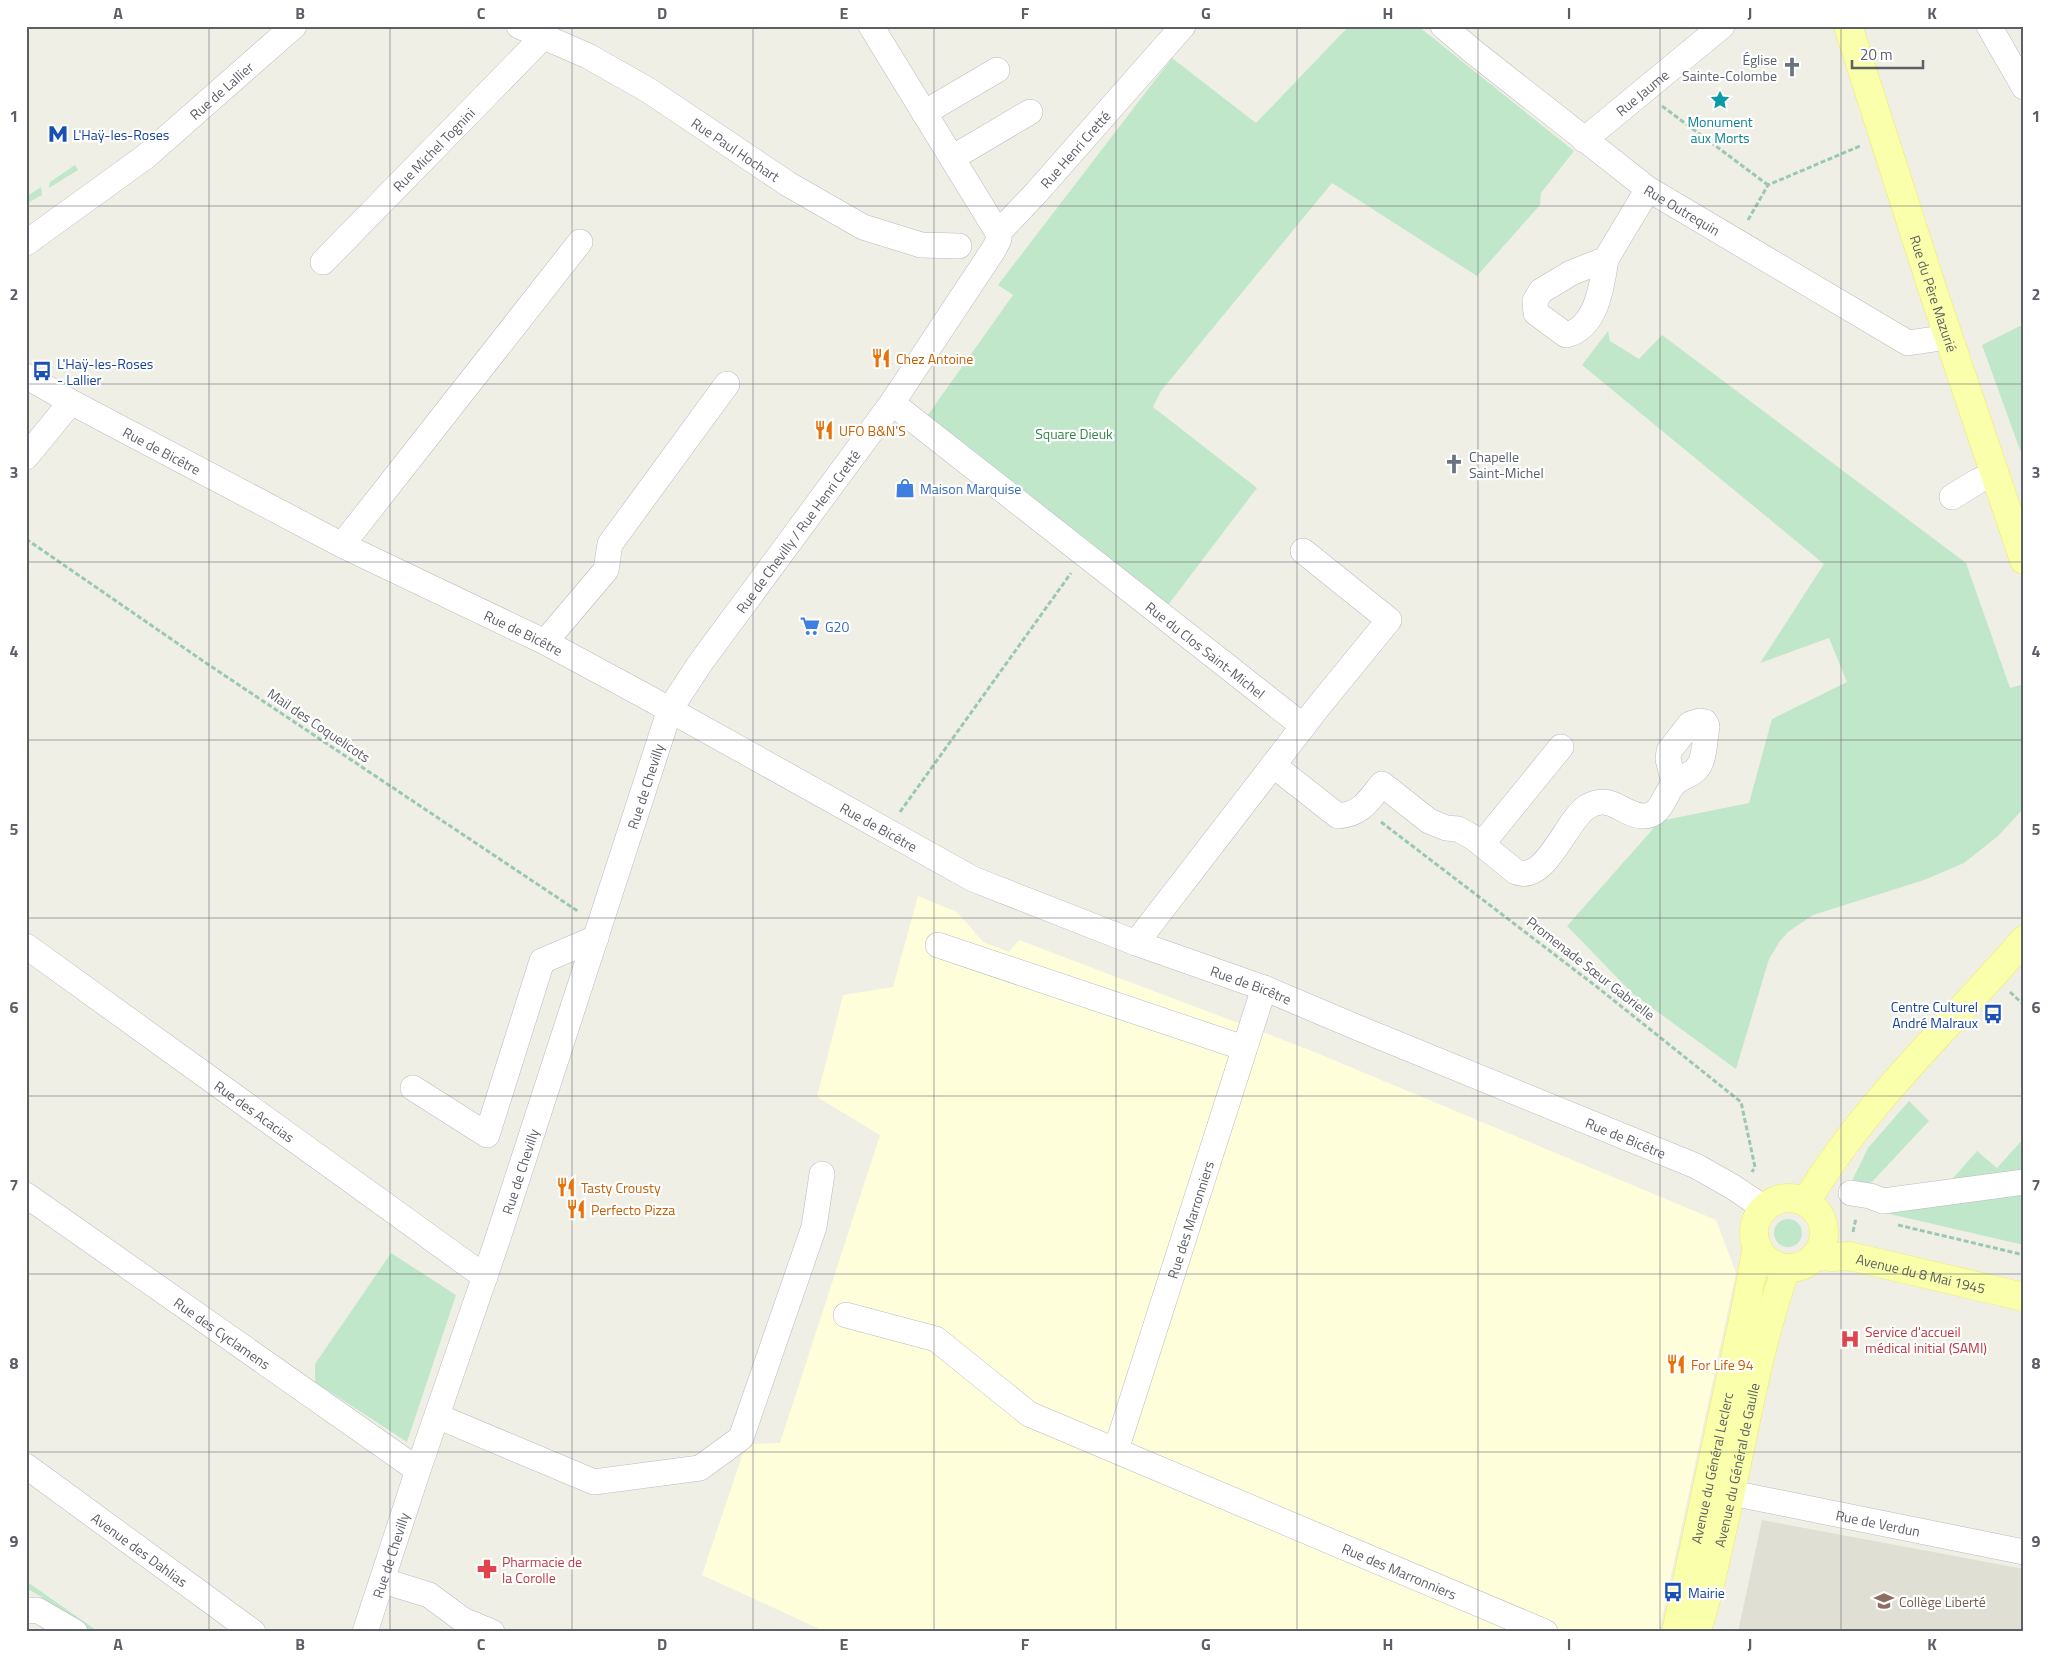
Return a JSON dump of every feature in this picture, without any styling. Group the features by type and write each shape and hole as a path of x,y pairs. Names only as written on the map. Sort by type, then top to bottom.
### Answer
{"main road":[{"name":"Rue du Père Mazurié","path":"1848,26 1948,337 2024,560"},
{"path":"1806,1202 1828,1166 1855,1129 2024,940"},
{"path":"1797,1198 1806,1202 1820,1214 1821,1243 1804,1265 1786,1268 1768,1261 1756,1246 1755,1226 1764,1208 1779,1199 1797,1198"},
{"name":"Avenue du 8 Mai 1945","path":"1821,1243 2024,1278"},
{"name":"Avenue du 8 Mai 1945","path":"1821,1243 1832,1257 1849,1256 2024,1297"},
{"name":"Avenue du Général Leclerc","path":"1676,1632 1746,1306 1756,1246"},
{"name":"Avenue du Général de Gaulle","path":"1696,1632 1705,1606 1732,1493 1770,1313 1786,1268"}],"street":[{"name":"Rue de Lallier","path":"26,243 145,157 294,26"},
{"path":"871,26 998,233"},
{"name":"Rue Henri Cretté","path":"976,278 999,239 998,233 1036,193 1183,26"},
{"name":"Rue Outrequin","path":"1443,26 1648,189 1908,343 1948,337"},
{"name":"Rue Jaume","path":"1584,140 1722,26"},
{"path":"1989,26 2024,87"},
{"name":"Rue Paul Hochart","path":"529,30 588,56 648,90 788,184 863,227 921,245 959,246"},
{"name":"Rue Michel Tognini","path":"323,262 529,30"},
{"path":"924,113 997,70"},
{"path":"952,158 1030,112"},
{"path":"1606,259 1648,189"},
{"path":"342,545 580,242"},
{"name":"Rue de Chevilly / Rue Henri Cretté","path":"670,709 701,662 892,403 976,278"},
{"name":"Rue de Bicêtre","path":"26,376 71,402 342,545 545,642 670,709 973,879 1136,943 1264,988 1696,1166 1733,1187 1764,1208"},
{"path":"545,642 606,570 610,544 727,384"},
{"path":"26,457 71,402"},
{"name":"Rue du Clos Saint-Michel","path":"892,403 1304,726"},
{"path":"1952,497 1978,480 1995,474"},
{"path":"1136,943 1273,765 1389,620 1303,551"},
{"name":"Rue de Chevilly","path":"366,1632 384,1581 418,1470 485,1277 670,709"},
{"path":"1482,844 1561,747"},
{"path":"1273,765 1338,816 1352,815 1362,808 1382,784 1429,821 1446,828 1465,832 1516,872 1527,874 1534,872 1544,862 1587,807 1604,802 1618,805 1636,815 1650,815 1656,812 1674,783"},
{"path":"413,1088 486,1135 542,961 598,932"},
{"path":"938,945 1244,1048"},
{"name":"Rue des Acacias","path":"26,946 485,1277"},
{"name":"Rue des Marronniers","path":"1116,1450 1264,988"},
{"path":"437,1416 594,1482 700,1468 741,1438 814,1227 822,1174"},
{"path":"1851,1194 1870,1196 1883,1200 2024,1182"},
{"name":"Rue des Cyclamens","path":"26,1195 418,1470"},
{"name":"Rue des Marronniers","path":"846,1315 936,1339 1029,1414 1545,1632"},
{"name":"Avenue des Dahlias","path":"26,1466 253,1632"},
{"name":"Rue de Verdun","path":"1732,1493 2024,1552"},
{"path":"384,1581 429,1595 463,1620 492,1632"},
{"path":"30,1607 75,1632"}],"path":[{"path":"1642,92 1768,185"},
{"path":"1736,241 1768,185 1884,136"},
{"name":"Mail des Coquelicots","path":"26,539 598,932"},
{"path":"887,831 1085,554"},
{"name":"Promenade Sœur Gabrielle","path":"1362,808 1597,986 1741,1102 1755,1167 1749,1177"},
{"path":"1895,1224 2024,1255"}],"shaded area":[{"path":"918,896 957,912 983,942 1009,952 1019,940 1312,1051 1716,1220 1736,1273 1659,1632 826,1632 702,1575 746,1444 780,1443 880,1135 817,1097 843,995 893,987"},
{"name":"Collège Liberté","path":"1762,1520 2024,1569 2024,1632 1738,1632"}],"green space":[{"name":"Square Dieuk","path":"1349,26 1418,26 1574,151 1541,193 1540,205 1477,276 1332,183 1161,391 1153,407 1257,488 1165,609 925,419 1013,295 998,285 1172,58 1256,123"},
{"path":"75,165 78,170 49,188 50,182"},
{"path":"41,187 42,195 26,204 26,197"},
{"path":"2024,324 2024,461 1982,345"},
{"path":"1608,331 1610,341 1639,359 1662,335 1966,563 2010,688 2024,684 2024,808 1998,836 1964,863 1924,880 1813,915 1788,932 1769,959 1736,1069 1633,994 1567,926 1660,821 1749,803 1772,719 1847,682 1829,638 1760,663 1824,564 1582,365"},
{"path":"1909,1101 1929,1121 1870,1184 1850,1185 1868,1148"},
{"path":"2024,1138 2024,1245 1881,1212 1946,1186 1977,1151 1997,1168"},
{"path":"1788,1219 1798,1223 1802,1233 1798,1243 1788,1247 1778,1243 1774,1233 1778,1223"},
{"path":"391,1253 456,1295 407,1442 315,1382 315,1364"},
{"path":"26,1581 99,1632 85,1632 39,1603 42,1597 26,1588"}],"place":[{"name":"Église Sainte-Colombe","path":"1792,67"},
{"name":"Monument aux Morts","path":"1720,100"},
{"name":"L'Haÿ-les-Roses","path":"58,134"},
{"name":"Chez Antoine","path":"881,358"},
{"name":"L'Haÿ-les-Roses - Lallier","path":"42,371"},
{"name":"UFO B&N'S","path":"824,430"},
{"name":"Chapelle Saint-Michel","path":"1454,464"},
{"name":"Maison Marquise","path":"905,488"},
{"name":"G20","path":"810,626"},
{"name":"Centre Culturel André Malraux","path":"1993,1014"},
{"name":"Tasty Crousty","path":"566,1187"},
{"name":"Perfecto Pizza","path":"576,1209"},
{"name":"Service d'accueil médical initial (SAMI)","path":"1850,1339"},
{"name":"For Life 94","path":"1676,1364"},
{"name":"Pharmacie de la Corolle","path":"487,1569"},
{"name":"Mairie","path":"1673,1592"},
{"name":"Collège Liberté","path":"1884,1601"}]}
